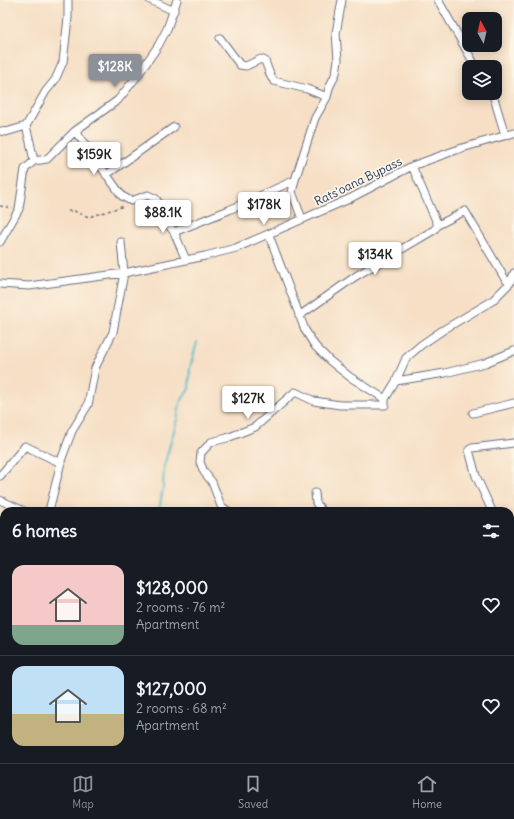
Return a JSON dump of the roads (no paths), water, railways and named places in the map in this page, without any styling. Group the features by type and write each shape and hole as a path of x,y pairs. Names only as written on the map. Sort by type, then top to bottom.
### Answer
{"street":[{"path":"0,131 6,132 26,126 46,91 55,80 63,62 68,18 68,0"},
{"path":"150,0 174,11"},
{"path":"0,242 18,209 25,169 34,161 47,159 75,131 118,100 158,46 167,29 177,0"},
{"path":"302,219 292,192 315,118 327,97 336,73 338,60 336,33 342,0"},
{"path":"438,0 472,60"},
{"path":"220,38 240,65 246,66 261,59 265,61 274,81 307,89 327,97"},
{"path":"495,100 505,135"},
{"path":"26,126 34,161"},
{"path":"106,175 174,127"},
{"path":"75,131 122,196 131,201 148,195 156,199 162,207 166,223 174,232 186,260"},
{"name":"Rats'oana Bypass","path":"0,284 29,286 124,273 236,248 348,199 412,166 462,148 505,135 514,134"},
{"path":"412,166 438,225"},
{"path":"174,232 229,210 295,180"},
{"path":"299,316 361,273 434,230 438,225 465,211 505,279 510,283"},
{"path":"268,235 299,316 305,330 315,346 330,361 350,377 385,398"},
{"path":"51,507 61,463 72,430 88,405 95,368 113,332 124,273 120,242"},
{"path":"222,507 212,482 204,472 200,462 201,453 211,442 227,438 255,427 295,392 314,402 340,405 385,405 385,398 396,381 406,358 421,345 492,301 510,283 514,273"},
{"path":"396,381 445,373 485,363 514,351"},
{"path":"473,413 514,403"},
{"path":"490,507 476,476 469,450 472,448 514,443"},
{"path":"0,476 25,446 61,463"},
{"path":"315,493 316,503 319,507"},
{"path":"0,500 15,507"}],"waterway":[{"path":"160,507 163,487 164,466 177,420 180,403 189,389 190,368 197,342"}]}
